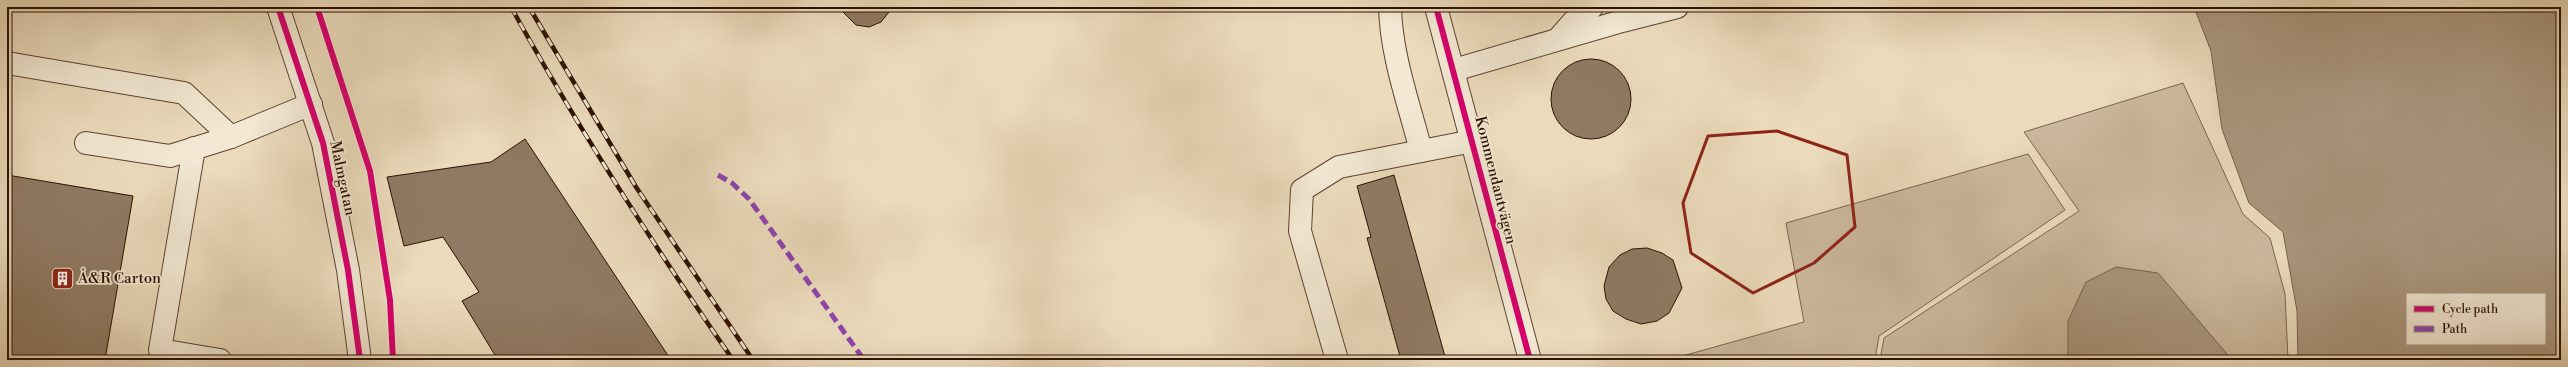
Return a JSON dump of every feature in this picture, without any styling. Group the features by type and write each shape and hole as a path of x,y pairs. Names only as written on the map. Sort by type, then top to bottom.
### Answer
{"street":[{"name":"Malmgatan","path":"278,7 323,143 348,270 360,360"},
{"path":"1390,7 1390,21 1400,71 1421,151"},
{"name":"Kommendantvägen","path":"1436,7 1530,360"},
{"path":"1557,40 1573,22 1592,7"},
{"path":"1454,70 1677,7"},
{"path":"7,63 184,93 231,137"},
{"path":"86,143 170,156 231,137 311,104"},
{"path":"1337,360 1300,231 1302,190 1339,167 1473,142"},
{"path":"194,148 160,350 220,360"}],"highlighted area":[{"path":"1777,131 1847,155 1855,227 1814,263 1753,293 1691,253 1683,203 1708,136"}],"shaded area":[{"path":"2194,7 2561,7 2561,360 2298,360 2297,311 2283,232 2249,203 2222,129 2211,51"},
{"path":"2183,83 2243,214 2270,238 2285,294 2288,360 1880,360 1884,338 2079,211 2024,132"},
{"path":"2028,154 2065,210 1879,336 1875,360 1668,360 1804,322 1786,223"},
{"path":"2116,267 2158,273 2232,360 2068,360 2068,321 2086,282"}],"building":[{"path":"838,7 893,7 881,22 869,27 856,25"},
{"path":"1583,59 1599,59 1620,70 1631,91 1631,107 1620,128 1599,139 1583,139 1569,133 1562,128 1557,121 1551,107 1551,91 1557,77 1562,70 1569,65"},
{"path":"525,139 671,360 498,360 462,301 479,292 443,237 404,246 387,177 491,162"},
{"name":"Å&R Carton","path":"7,175 133,196 105,360 7,360"},
{"path":"1394,175 1446,360 1401,360 1367,238 1371,237 1357,186"},
{"path":"1647,248 1662,253 1673,260 1682,288 1669,313 1657,321 1641,324 1626,319 1613,311 1606,299 1604,286 1609,267 1620,255 1632,249"}],"railway":[{"path":"511,7 590,142 674,274 733,360"},
{"path":"529,7 636,187 753,360"}],"marked path":[{"path":"718,175 732,183 749,199 864,360"}],"cycle path":[{"path":"278,7 323,143 348,270 360,360"},
{"path":"317,7 370,171 390,300 393,360"},
{"path":"1436,7 1530,360"}],"place":[{"name":"Å&R Carton","path":"63,278"}]}
